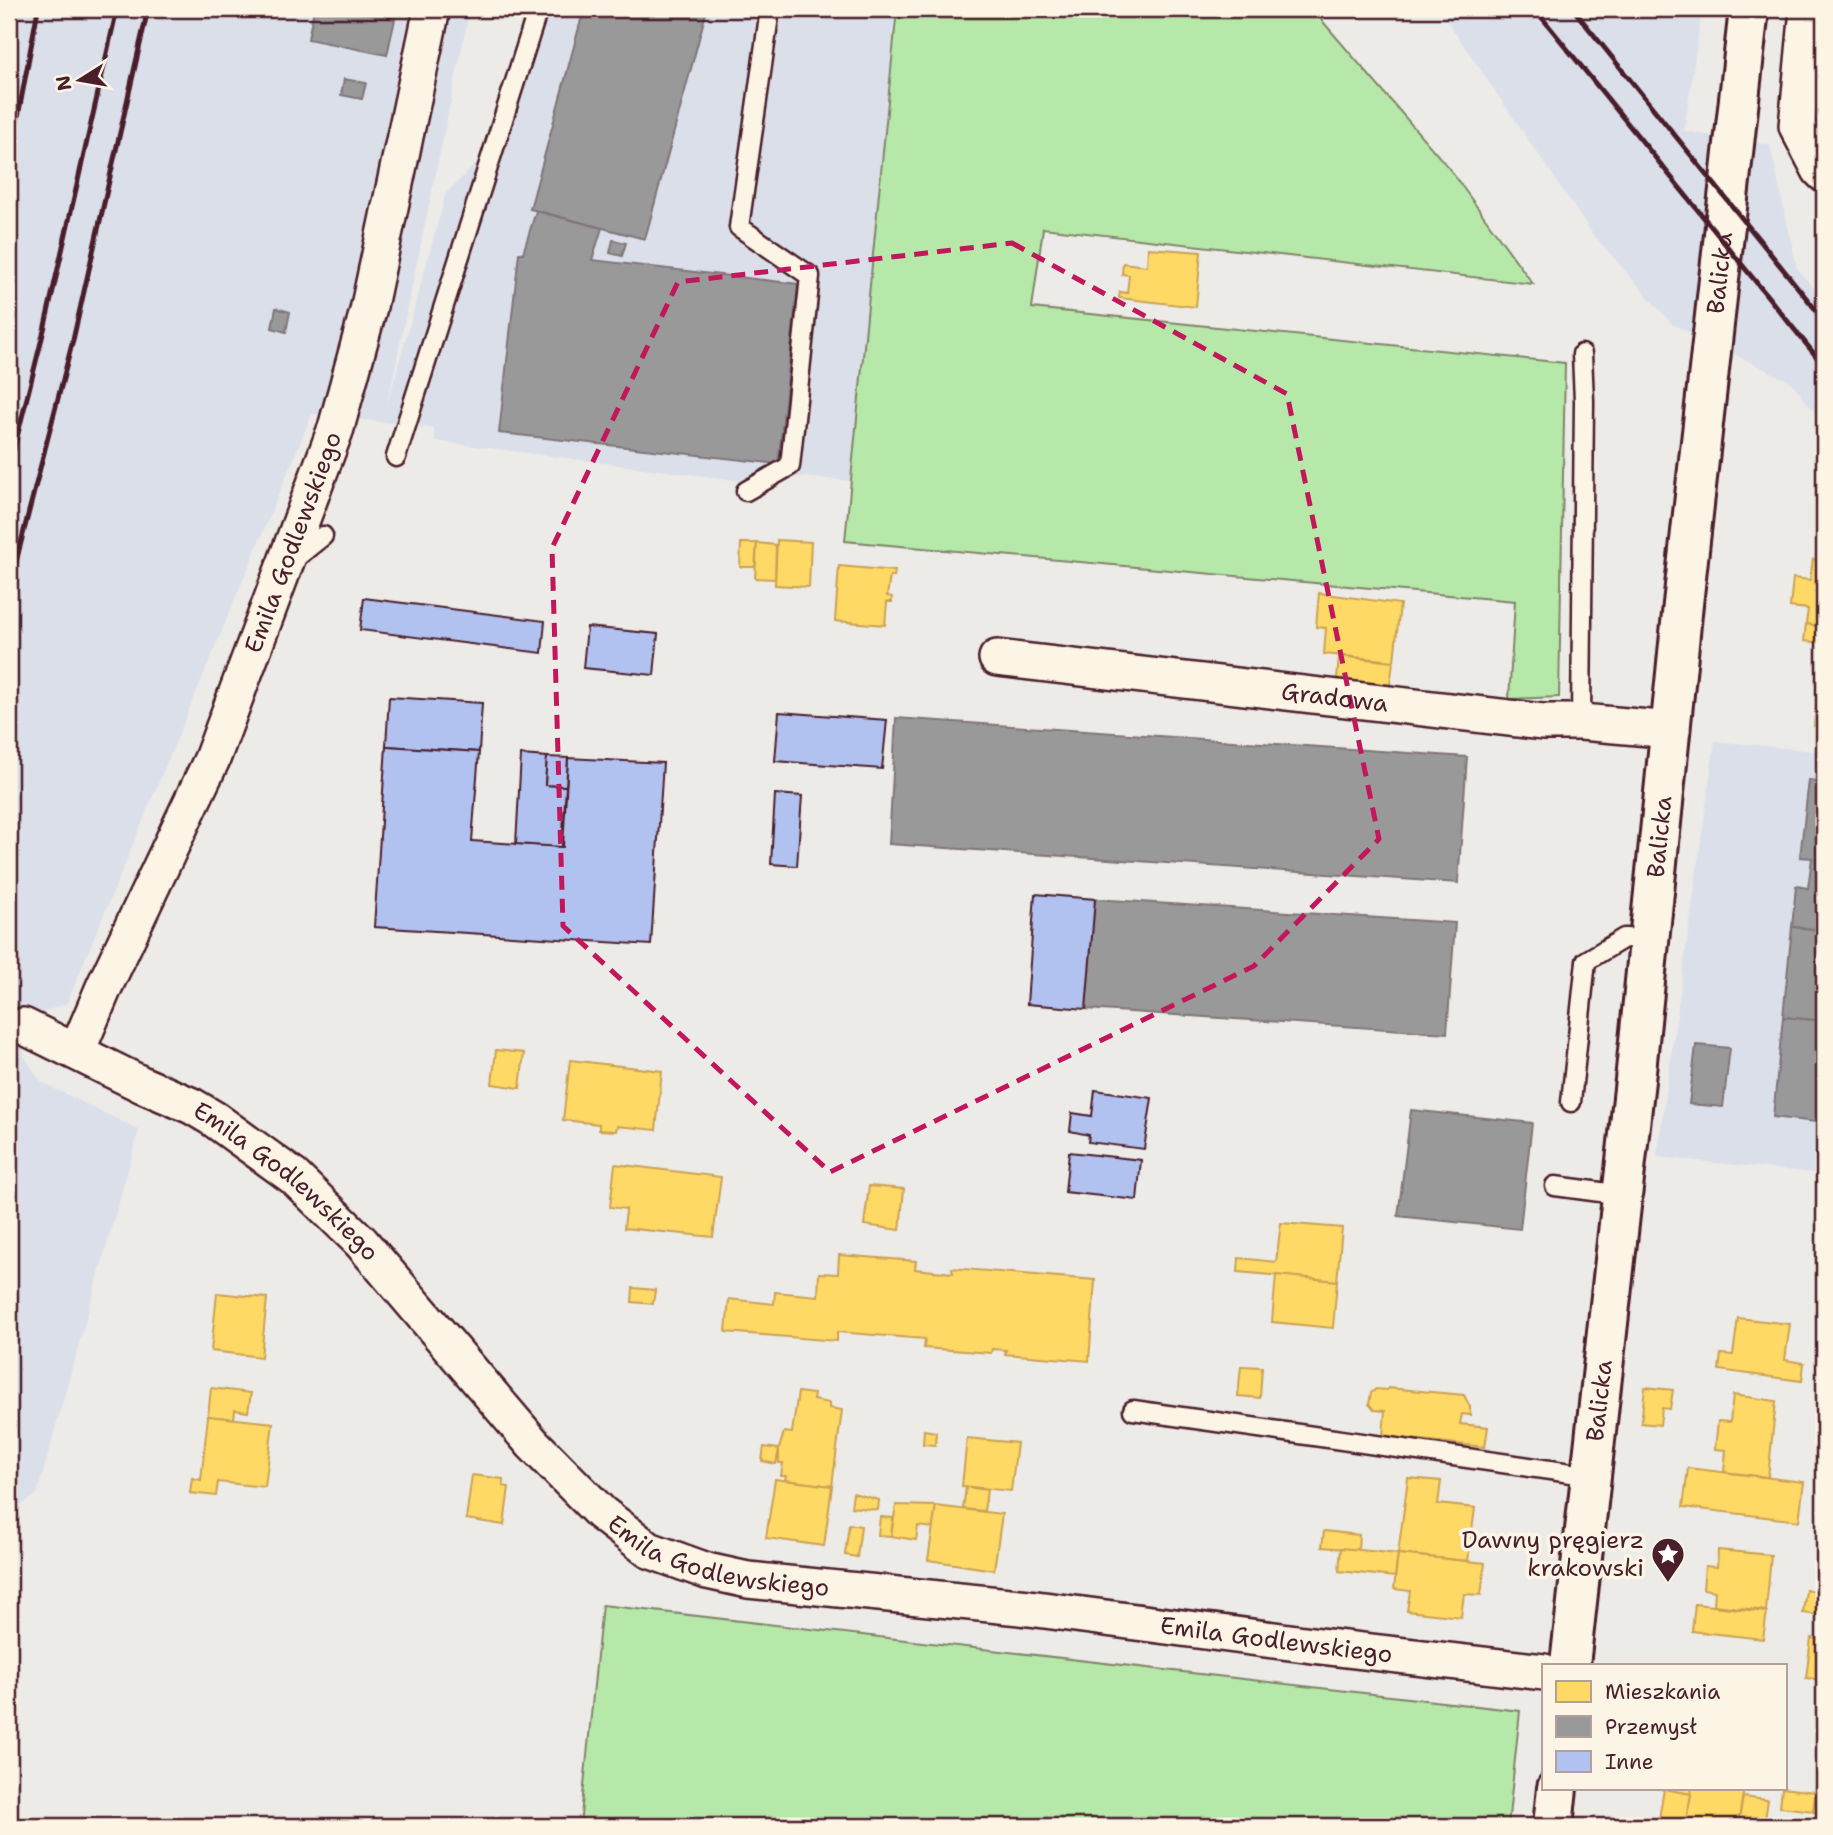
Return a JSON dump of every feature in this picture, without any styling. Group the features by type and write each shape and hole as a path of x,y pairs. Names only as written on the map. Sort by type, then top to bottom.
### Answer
{"street":[{"name":"Emila Godlewskiego","path":"77,1051 104,987 212,759 336,428 368,311 432,9"},
{"name":"Balicka","path":"1570,1664 1623,1195 1683,604 1749,9"},
{"path":"1808,9 1797,126 1824,174"},
{"name":"Gradowa","path":"997,658 1543,722 1581,722 1672,730"},
{"name":"Emila Godlewskiego","path":"23,1026 143,1086 192,1106 294,1177 361,1242 533,1444 601,1513 649,1550 707,1571 748,1580 1029,1608 1320,1647 1542,1672"},
{"path":"1553,1826 1557,1790"}],"lane":[{"path":"396,457 538,9"},
{"path":"746,491 790,466 810,276 739,227 770,9"},
{"path":"1581,722 1584,401 1582,354"},
{"path":"286,566 323,536"},
{"path":"1571,1102 1587,961 1624,938 1650,939"},
{"path":"1555,1186 1623,1195"},
{"path":"1133,1410 1591,1476"}],"highlighted area":[{"path":"1012,243 1287,394 1379,839 1254,966 830,1172 563,926 552,548 678,282"}],"shaded area":[{"path":"9,9 470,9 387,406 446,193 481,159 526,9 897,9 851,481 753,473 743,481 435,441 434,428 312,414 67,1003 39,1014 23,1026 24,1056 41,1082 139,1130 37,1494 9,1514"},
{"path":"1439,9 1702,9 1684,131 1770,145 1797,268 1824,301 1824,424 1791,382 1672,324 1592,233"},
{"path":"1715,741 1824,752 1824,1174 1657,1157"}],"green space":[{"path":"897,9 1312,9 1448,167 1533,284 1043,228 1032,308 1565,363 1559,697 1509,699 1515,601 845,541"},
{"path":"602,1605 1520,1711 1508,1826 580,1826"}],"building: Mieszkania":[{"path":"1148,248 1201,252 1196,307 1119,298 1120,292 1127,293 1129,275 1122,274 1123,263 1147,266"},
{"path":"777,540 811,542 809,587 775,585"},
{"path":"741,543 757,543 755,567 740,567"},
{"path":"757,543 776,545 775,579 755,578"},
{"path":"1813,559 1824,560 1824,627 1806,624 1808,609 1790,607 1793,578 1810,580"},
{"path":"839,566 895,571 894,577 890,576 887,596 892,597 892,602 887,602 885,625 835,621"},
{"path":"1319,593 1400,604 1394,661 1324,654 1326,628 1316,627"},
{"path":"1806,624 1824,627 1824,643 1804,641"},
{"path":"1339,656 1393,662 1390,685 1337,679"},
{"path":"1821,664 1824,665 1824,727 1814,726"},
{"path":"496,1050 524,1053 520,1088 492,1084"},
{"path":"570,1060 662,1071 656,1130 617,1126 616,1131 599,1130 599,1124 563,1120"},
{"path":"615,1164 721,1177 713,1237 624,1228 626,1209 610,1207"},
{"path":"869,1186 904,1189 900,1230 864,1225"},
{"path":"1281,1223 1342,1228 1337,1281 1238,1272 1239,1258 1276,1262"},
{"path":"839,1255 916,1261 915,1269 953,1273 952,1268 1095,1280 1089,1361 1005,1354 1006,1350 992,1349 991,1353 924,1348 925,1339 837,1332 837,1341 726,1332 729,1299 774,1304 775,1292 818,1296 819,1273 838,1274"},
{"path":"1276,1275 1337,1281 1333,1328 1272,1322"},
{"path":"633,1288 655,1290 653,1304 632,1302"},
{"path":"217,1293 267,1298 261,1357 211,1351"},
{"path":"1738,1318 1790,1324 1785,1360 1804,1363 1802,1381 1719,1370 1721,1354 1733,1355"},
{"path":"1823,1326 1824,1360 1819,1360"},
{"path":"1241,1366 1262,1367 1260,1398 1238,1396"},
{"path":"1645,1387 1673,1390 1670,1409 1662,1408 1660,1425 1641,1423"},
{"path":"211,1388 251,1393 248,1412 235,1410 234,1419 208,1416"},
{"path":"1376,1389 1464,1395 1470,1407 1470,1415 1462,1414 1460,1424 1488,1427 1485,1447 1383,1436 1385,1411 1374,1410 1369,1404 1371,1393"},
{"path":"798,1392 814,1394 813,1400 829,1403 829,1408 842,1410 832,1486 785,1480 786,1476 781,1476 783,1463 779,1463 779,1449 784,1432 792,1433"},
{"path":"1733,1395 1776,1401 1768,1477 1724,1472 1726,1450 1715,1449 1718,1421 1730,1422"},
{"path":"208,1416 273,1423 265,1487 218,1482 216,1496 190,1493 192,1478 201,1480"},
{"path":"924,1430 936,1432 935,1445 923,1444"},
{"path":"967,1438 1017,1443 1011,1491 962,1486"},
{"path":"764,1447 779,1449 776,1464 762,1461"},
{"path":"1688,1468 1804,1482 1799,1521 1683,1507"},
{"path":"472,1475 503,1479 503,1486 509,1487 504,1525 466,1519"},
{"path":"1408,1478 1441,1481 1438,1504 1475,1508 1468,1561 1398,1554"},
{"path":"775,1479 832,1486 824,1546 766,1538"},
{"path":"966,1487 987,1490 984,1511 963,1509"},
{"path":"853,1493 879,1500 878,1510 851,1507"},
{"path":"896,1505 936,1506 933,1528 918,1526 916,1540 891,1536"},
{"path":"936,1506 1002,1514 994,1570 928,1560"},
{"path":"880,1517 893,1518 891,1536 878,1535"},
{"path":"849,1524 861,1526 857,1557 845,1555"},
{"path":"1324,1531 1359,1535 1358,1550 1322,1547"},
{"path":"1341,1548 1398,1554 1395,1577 1339,1571"},
{"path":"1718,1550 1771,1555 1766,1611 1714,1605 1715,1591 1703,1589 1705,1566 1717,1567"},
{"path":"1398,1554 1485,1563 1481,1595 1464,1594 1461,1617 1407,1611 1410,1591 1394,1589"},
{"path":"1806,1590 1824,1593 1824,1616 1803,1613"},
{"path":"1695,1604 1767,1612 1763,1639 1692,1631"},
{"path":"1811,1638 1824,1640 1824,1680 1806,1678"},
{"path":"1818,1771 1824,1772 1824,1793 1816,1792"},
{"path":"1664,1790 1691,1794 1685,1826 1658,1825"},
{"path":"1667,1790 1692,1790 1691,1794"},
{"path":"1692,1790 1744,1790 1738,1826 1685,1826"},
{"path":"1782,1790 1816,1792 1813,1811 1780,1807"},
{"path":"1816,1792 1824,1793 1824,1814 1813,1812"},
{"path":"1743,1797 1768,1800 1764,1826 1738,1826"}],"building: Przemysł":[{"path":"314,9 343,9 395,19 387,55 308,39"},
{"path":"584,9 707,9 645,239 530,209"},
{"path":"344,79 366,83 362,99 341,95"},
{"path":"536,211 602,228 592,260 798,284 778,464 499,433 519,253 523,253"},
{"path":"613,240 626,243 622,256 610,253"},
{"path":"276,308 290,312 286,332 272,328"},
{"path":"896,718 1467,757 1458,883 889,844"},
{"path":"1809,780 1824,782 1824,930 1792,927 1796,886 1808,888 1812,858 1800,857"},
{"path":"1095,899 1455,923 1447,1033 1086,1009"},
{"path":"1792,927 1824,930 1824,1021 1783,1017"},
{"path":"1783,1017 1824,1021 1824,1123 1773,1117"},
{"path":"1696,1045 1730,1048 1723,1107 1689,1104"},
{"path":"1411,1110 1532,1123 1520,1229 1398,1216"}],"building: Inne":[{"path":"364,598 545,621 542,653 360,630"},
{"path":"587,627 658,634 654,675 583,668"},
{"path":"389,697 482,703 479,752 386,746"},
{"path":"779,712 887,720 882,769 775,761"},
{"path":"386,746 479,752 472,841 563,847 568,758 663,763 651,945 374,927"},
{"path":"521,755 547,757 545,785 566,786 562,847 516,844"},
{"path":"547,757 568,758 566,786 545,785"},
{"path":"775,794 802,796 797,866 771,864"},
{"path":"1035,894 1095,899 1086,1009 1027,1004"},
{"path":"1095,1090 1152,1098 1144,1149 1088,1142 1089,1135 1070,1131 1072,1113 1092,1116"},
{"path":"1069,1152 1141,1160 1137,1200 1065,1192"}],"railway":[{"path":"9,165 38,9"},
{"path":"9,469 44,330 117,9"},
{"path":"9,589 73,340 148,9"},
{"path":"1535,9 1824,366"},
{"path":"1573,9 1824,320"}],"place":[{"name":"Dawny pręgierz krakowski","path":"1668,1584"}]}
